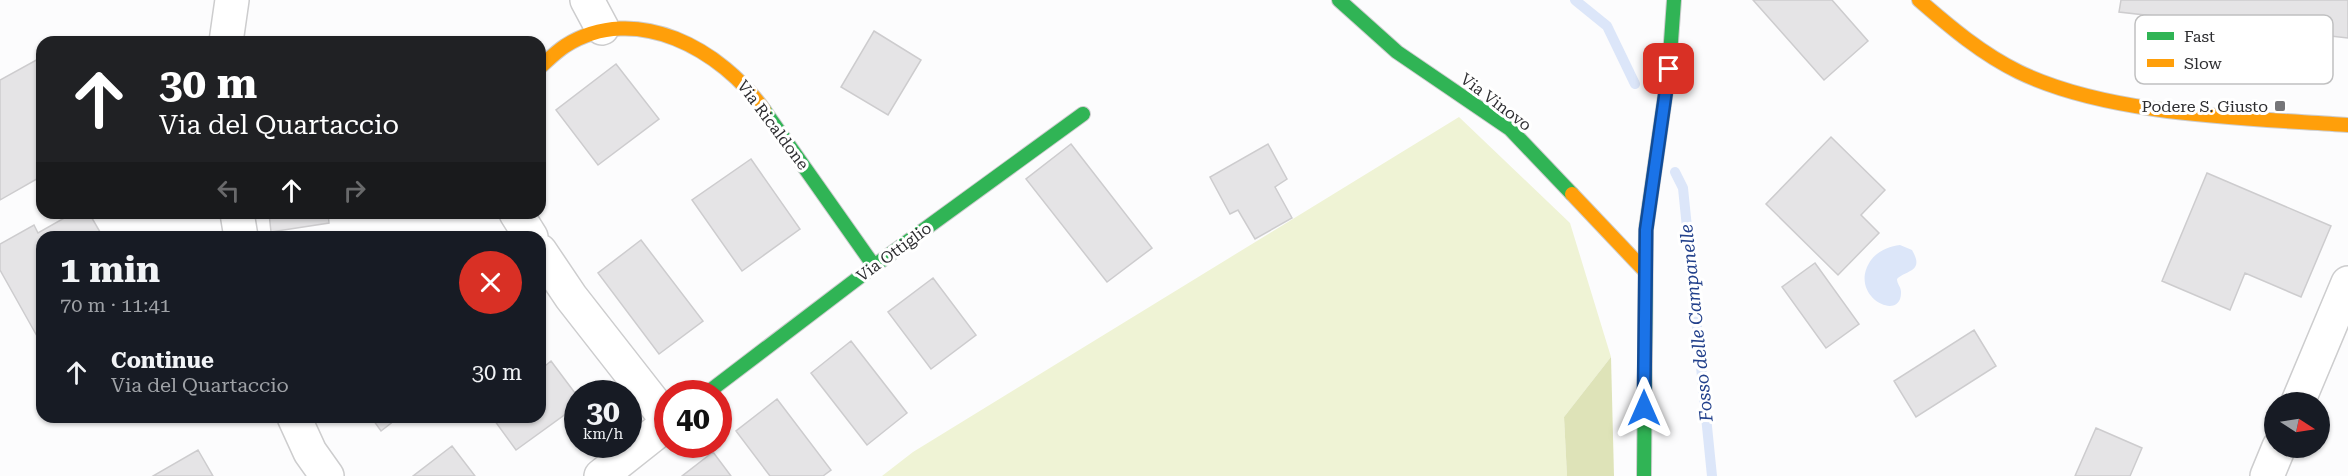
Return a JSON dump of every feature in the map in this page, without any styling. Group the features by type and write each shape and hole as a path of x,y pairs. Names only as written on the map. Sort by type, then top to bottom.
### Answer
{"street":[{"path":"227,36 232,0"},
{"name":"Via Vinovo","path":"1339,0 1397,52 1510,129 1645,270"},
{"path":"1644,476 1645,270 1648,210 1669,69 1674,0"},
{"path":"1919,0 1974,45 1995,58 2020,73 2071,92 2181,111 2348,125"},
{"name":"Via Ricaldone","path":"546,62 580,35 594,14 640,28 656,30 691,45 729,69 762,106 874,266"},
{"name":"Via Ottiglio","path":"724,380 874,266 1083,114"},
{"path":"546,260 571,297 654,404"},
{"path":"2302,392 2348,283"},
{"path":"297,423 310,452 327,476"},
{"path":"601,476 654,433"},
{"path":"2266,476 2274,458"}],"green space":[{"path":"1459,117 1570,223 1611,357 1564,417 1567,476 882,476 913,452"},
{"path":"1611,357 1614,476 1567,476 1564,417"}],"water":[{"path":"1900,245 1912,250 1916,263 1913,269 1897,279 1901,292 1899,301 1893,306 1885,305 1870,294 1865,285 1865,273 1871,260 1877,254"}],"building":[{"path":"1753,0 1832,0 1868,41 1824,80"},
{"path":"2121,0 2348,0 2348,38 2333,36 2333,15 2145,15 2119,12"},
{"path":"874,31 921,60 888,115 841,87"},
{"path":"36,60 36,179 0,200 0,80"},
{"path":"616,64 659,119 598,165 556,110"},
{"path":"1831,137 1885,190 1861,215 1879,233 1838,275 1766,204"},
{"path":"1071,144 1152,248 1107,282 1026,179"},
{"path":"1268,144 1287,179 1275,187 1292,218 1255,239 1238,210 1230,214 1210,177"},
{"path":"751,159 800,229 742,271 692,200"},
{"path":"2207,173 2331,226 2301,297 2245,273 2230,310 2162,281"},
{"path":"62,219 92,219 100,231 42,231"},
{"path":"270,219 329,219 329,223 271,231"},
{"path":"34,225 37,231 36,334 0,270 0,244"},
{"path":"641,240 703,321 659,354 598,273"},
{"path":"1815,263 1859,324 1826,348 1782,287"},
{"path":"933,278 976,335 931,369 888,312"},
{"path":"1974,330 1996,366 1916,417 1894,381"},
{"path":"851,341 907,413 867,445 811,373"},
{"path":"551,361 565,380 564,415 516,450 496,423 546,423 546,365"},
{"path":"777,399 831,470 823,476 770,476 736,431"},
{"path":"375,423 391,423 381,431"},
{"path":"2096,428 2142,448 2130,476 2075,476"},
{"path":"452,446 475,476 413,476"},
{"path":"198,450 213,476 153,476"},
{"path":"705,458 718,458 731,476 682,476"}],"waterway":[{"path":"1575,0 1607,26 1635,84"},
{"name":"Fosso delle Campanelle","path":"1675,172 1683,188 1712,476"}],"traffic: fast":[{"path":"1339,0 1397,52 1510,129 1572,194"},
{"path":"1644,476 1646,229 1669,69 1674,0"},
{"path":"764,110 874,266"},
{"path":"724,380 874,266 1083,114"}],"traffic: slow":[{"path":"1919,0 1992,57 2019,72 2055,87 2095,98 2180,112 2348,125"},
{"path":"546,61 565,46 592,33 620,29 648,31 675,39 725,68 764,110"},
{"path":"1572,194 1645,271"}],"place":[{"name":"Podere S. Giusto","path":"2280,106"}],"route":[{"path":"1644,408 1646,230 1669,69"}]}
